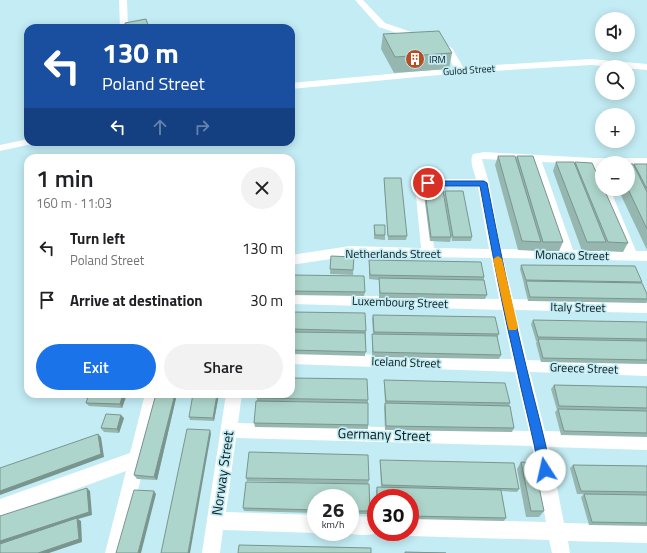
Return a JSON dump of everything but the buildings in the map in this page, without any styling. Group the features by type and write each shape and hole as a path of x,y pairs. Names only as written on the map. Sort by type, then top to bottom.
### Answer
{"street":[{"path":"123,0 124,24"},
{"path":"359,0 382,26 429,41 449,50 460,70"},
{"name":"Gulod Street","path":"295,86 460,70 591,62 647,67"},
{"path":"0,148 24,143"},
{"path":"561,553 539,438 521,366 496,253 484,183 476,160 477,156 484,155 593,161 647,161"},
{"path":"535,158 568,255"},
{"path":"593,161 595,166"},
{"path":"428,253 421,185 428,183 484,183"},
{"path":"607,196 632,256"},
{"name":"Netherlands Street","path":"295,259 350,251 496,253"},
{"name":"Monaco Street","path":"496,253 647,256"},
{"name":"Luxembourg Street","path":"295,299 508,305"},
{"name":"Italy Street","path":"508,305 647,308"},
{"name":"Iceland Street","path":"295,358 521,366"},
{"name":"Greece Street","path":"521,366 647,370"},
{"path":"114,553 152,398"},
{"name":"Norway Street","path":"211,553 233,398"},
{"name":"Germany Street","path":"228,430 647,442"},
{"path":"0,508 138,458"},
{"path":"215,521 307,524"},
{"path":"419,527 647,534"}],"slow traffic":[{"path":"498,259 513,327"}],"place":[{"name":"IRM","path":"415,59"}],"route":[{"path":"428,183 484,183 496,253 545,470"}]}
